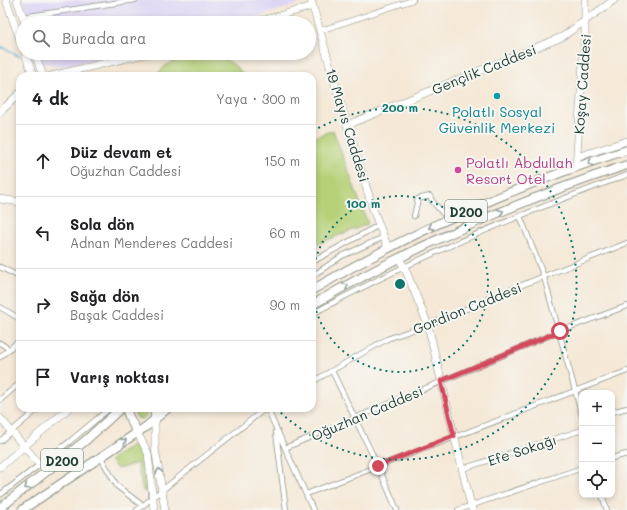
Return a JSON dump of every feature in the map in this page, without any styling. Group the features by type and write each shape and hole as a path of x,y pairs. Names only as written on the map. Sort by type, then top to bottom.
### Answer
{"highway":[{"name":"D200","path":"316,288 388,248 448,219 518,189 627,150"},
{"name":"D200","path":"316,303 399,258 461,229 533,199 627,165"},
{"name":"D200","path":"0,508 88,438 117,412"},
{"path":"127,412 137,432"},
{"path":"155,412 155,420"},
{"name":"D200","path":"22,510 100,456 147,426 164,412"}],"street":[{"path":"6,0 16,28"},
{"path":"17,0 23,16"},
{"path":"46,16 135,0"},
{"path":"319,31 413,0"},
{"name":"Koşay Caddesi","path":"576,168 586,20 585,0"},
{"name":"Gençlik Caddesi","path":"347,125 546,45 572,32 614,0"},
{"path":"274,16 312,3"},
{"name":"19 Mayıs Caddesi","path":"312,3 315,16"},
{"name":"19 Mayıs Caddesi","path":"316,19 347,125 379,225 388,248"},
{"path":"27,60 32,72"},
{"path":"37,60 42,72"},
{"path":"68,72 118,60"},
{"path":"0,112 16,97"},
{"path":"577,157 627,141"},
{"path":"316,312 369,283 404,267 520,216 627,175"},
{"path":"414,216 418,200 430,196 432,201 448,219"},
{"path":"0,199 16,201"},
{"path":"520,216 544,277 579,403"},
{"path":"316,260 379,225"},
{"path":"316,273 342,256 384,237"},
{"name":"Gordion Caddesi","path":"316,380 387,339 428,325 627,243"},
{"path":"399,258 428,325 471,508"},
{"path":"0,267 16,275"},
{"name":"Oğuzhan Caddesi","path":"285,448 560,331 627,306"},
{"path":"0,307 16,317"},
{"path":"0,343 9,349"},
{"path":"0,357 16,343"},
{"path":"332,371 378,466 397,510"},
{"path":"306,494 454,436 627,371"},
{"path":"0,400 16,386"},
{"path":"615,411 627,408"},
{"path":"0,441 34,412"},
{"path":"0,467 64,412"},
{"path":"0,495 82,432 105,412"},
{"path":"137,510 152,500 261,412"},
{"path":"268,412 313,510"},
{"path":"0,418 40,465"},
{"path":"155,420 155,448 165,510"},
{"path":"275,426 286,510"},
{"name":"Efe Sokağı","path":"462,469 579,431"},
{"path":"82,432 88,438"},
{"path":"137,432 148,453 154,510"},
{"path":"615,457 627,454"},
{"path":"100,456 117,486 143,506"},
{"path":"458,510 471,508 579,469"},
{"path":"603,498 607,510"}],"shaded area":[{"path":"23,0 301,0 302,3 259,16 28,16"},
{"path":"40,60 93,60 61,66 41,63"}],"green space":[{"path":"226,60 241,72 159,72 174,61"},
{"path":"333,130 368,224 316,244 316,136"},
{"path":"135,412 147,412 147,415 143,419 139,419 135,415"},
{"path":"137,443 143,458 146,492 143,491 137,463 117,469 110,460"}],"waterway":[{"path":"0,46 16,54"}],"place":[{"name":"Polatlı Sosyal Güvenlik Merkezi","path":"497,96"},
{"name":"Polatlı Abdullah Resort Otel","path":"458,170"}],"route":[{"path":"378,466 454,436 441,381 560,331"}]}
